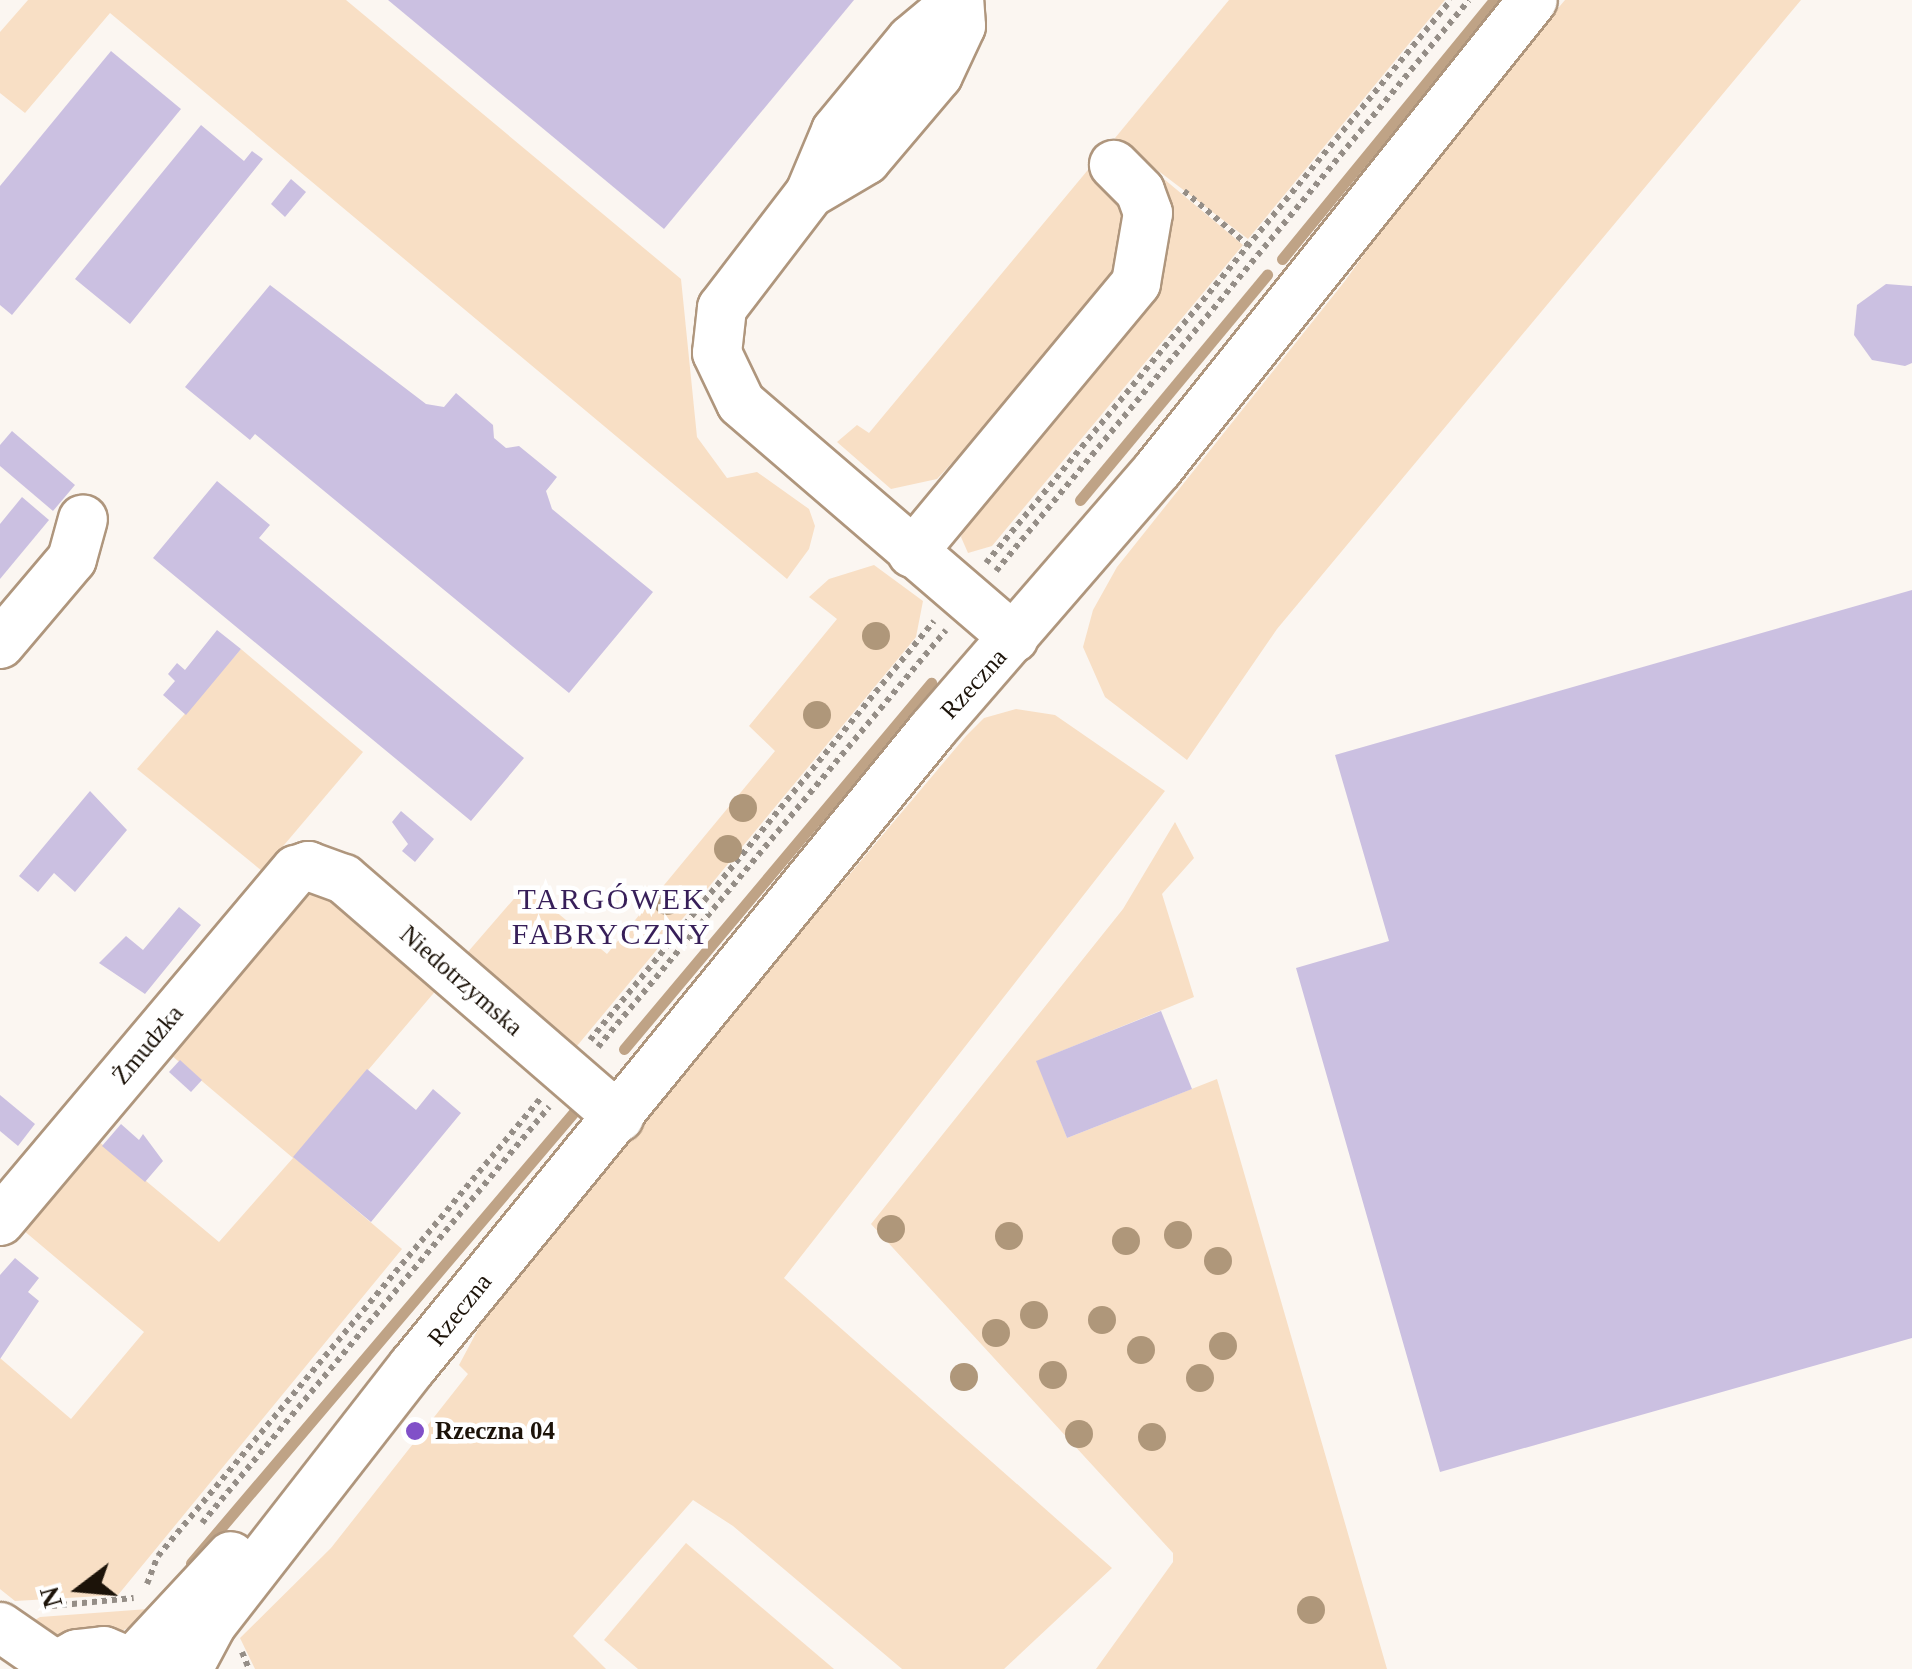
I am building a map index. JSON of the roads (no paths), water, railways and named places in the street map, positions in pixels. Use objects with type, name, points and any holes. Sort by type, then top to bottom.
[{"type":"street","points":[[959,0],[911,40],[836,131],[810,193],[722,308],[718,353],[741,403],[1014,638]]},
{"type":"street","name":"Rzeczna","points":[[188,1669],[212,1624],[413,1366],[932,730],[1014,638],[1533,0]]},
{"type":"street","points":[[912,553],[1136,282],[1148,212],[1140,191],[1114,165]]},
{"type":"street","points":[[0,644],[72,558],[83,519]]},
{"type":"street","name":"Niedotrzymska","points":[[296,870],[319,866],[344,879],[619,1116]]},
{"type":"street","name":"Żmudzka","points":[[0,1221],[296,870]]},
{"type":"street","name":"Rzeczna","points":[[140,1665],[413,1366]]},
{"type":"street","points":[[18,1617],[52,1667],[104,1651],[140,1665]]},
{"type":"waterway","points":[[1282,259],[1494,0]]},
{"type":"waterway","points":[[1080,500],[1267,275]]},
{"type":"waterway","points":[[624,1049],[931,683]]},
{"type":"waterway","points":[[191,1563],[574,1112]]},
{"type":"place","name":"Rzeczna 04","points":[[415,1431]]},
{"type":"district","name":"TARGÓWEK FABRYCZNY","points":[[612,916]]}]
